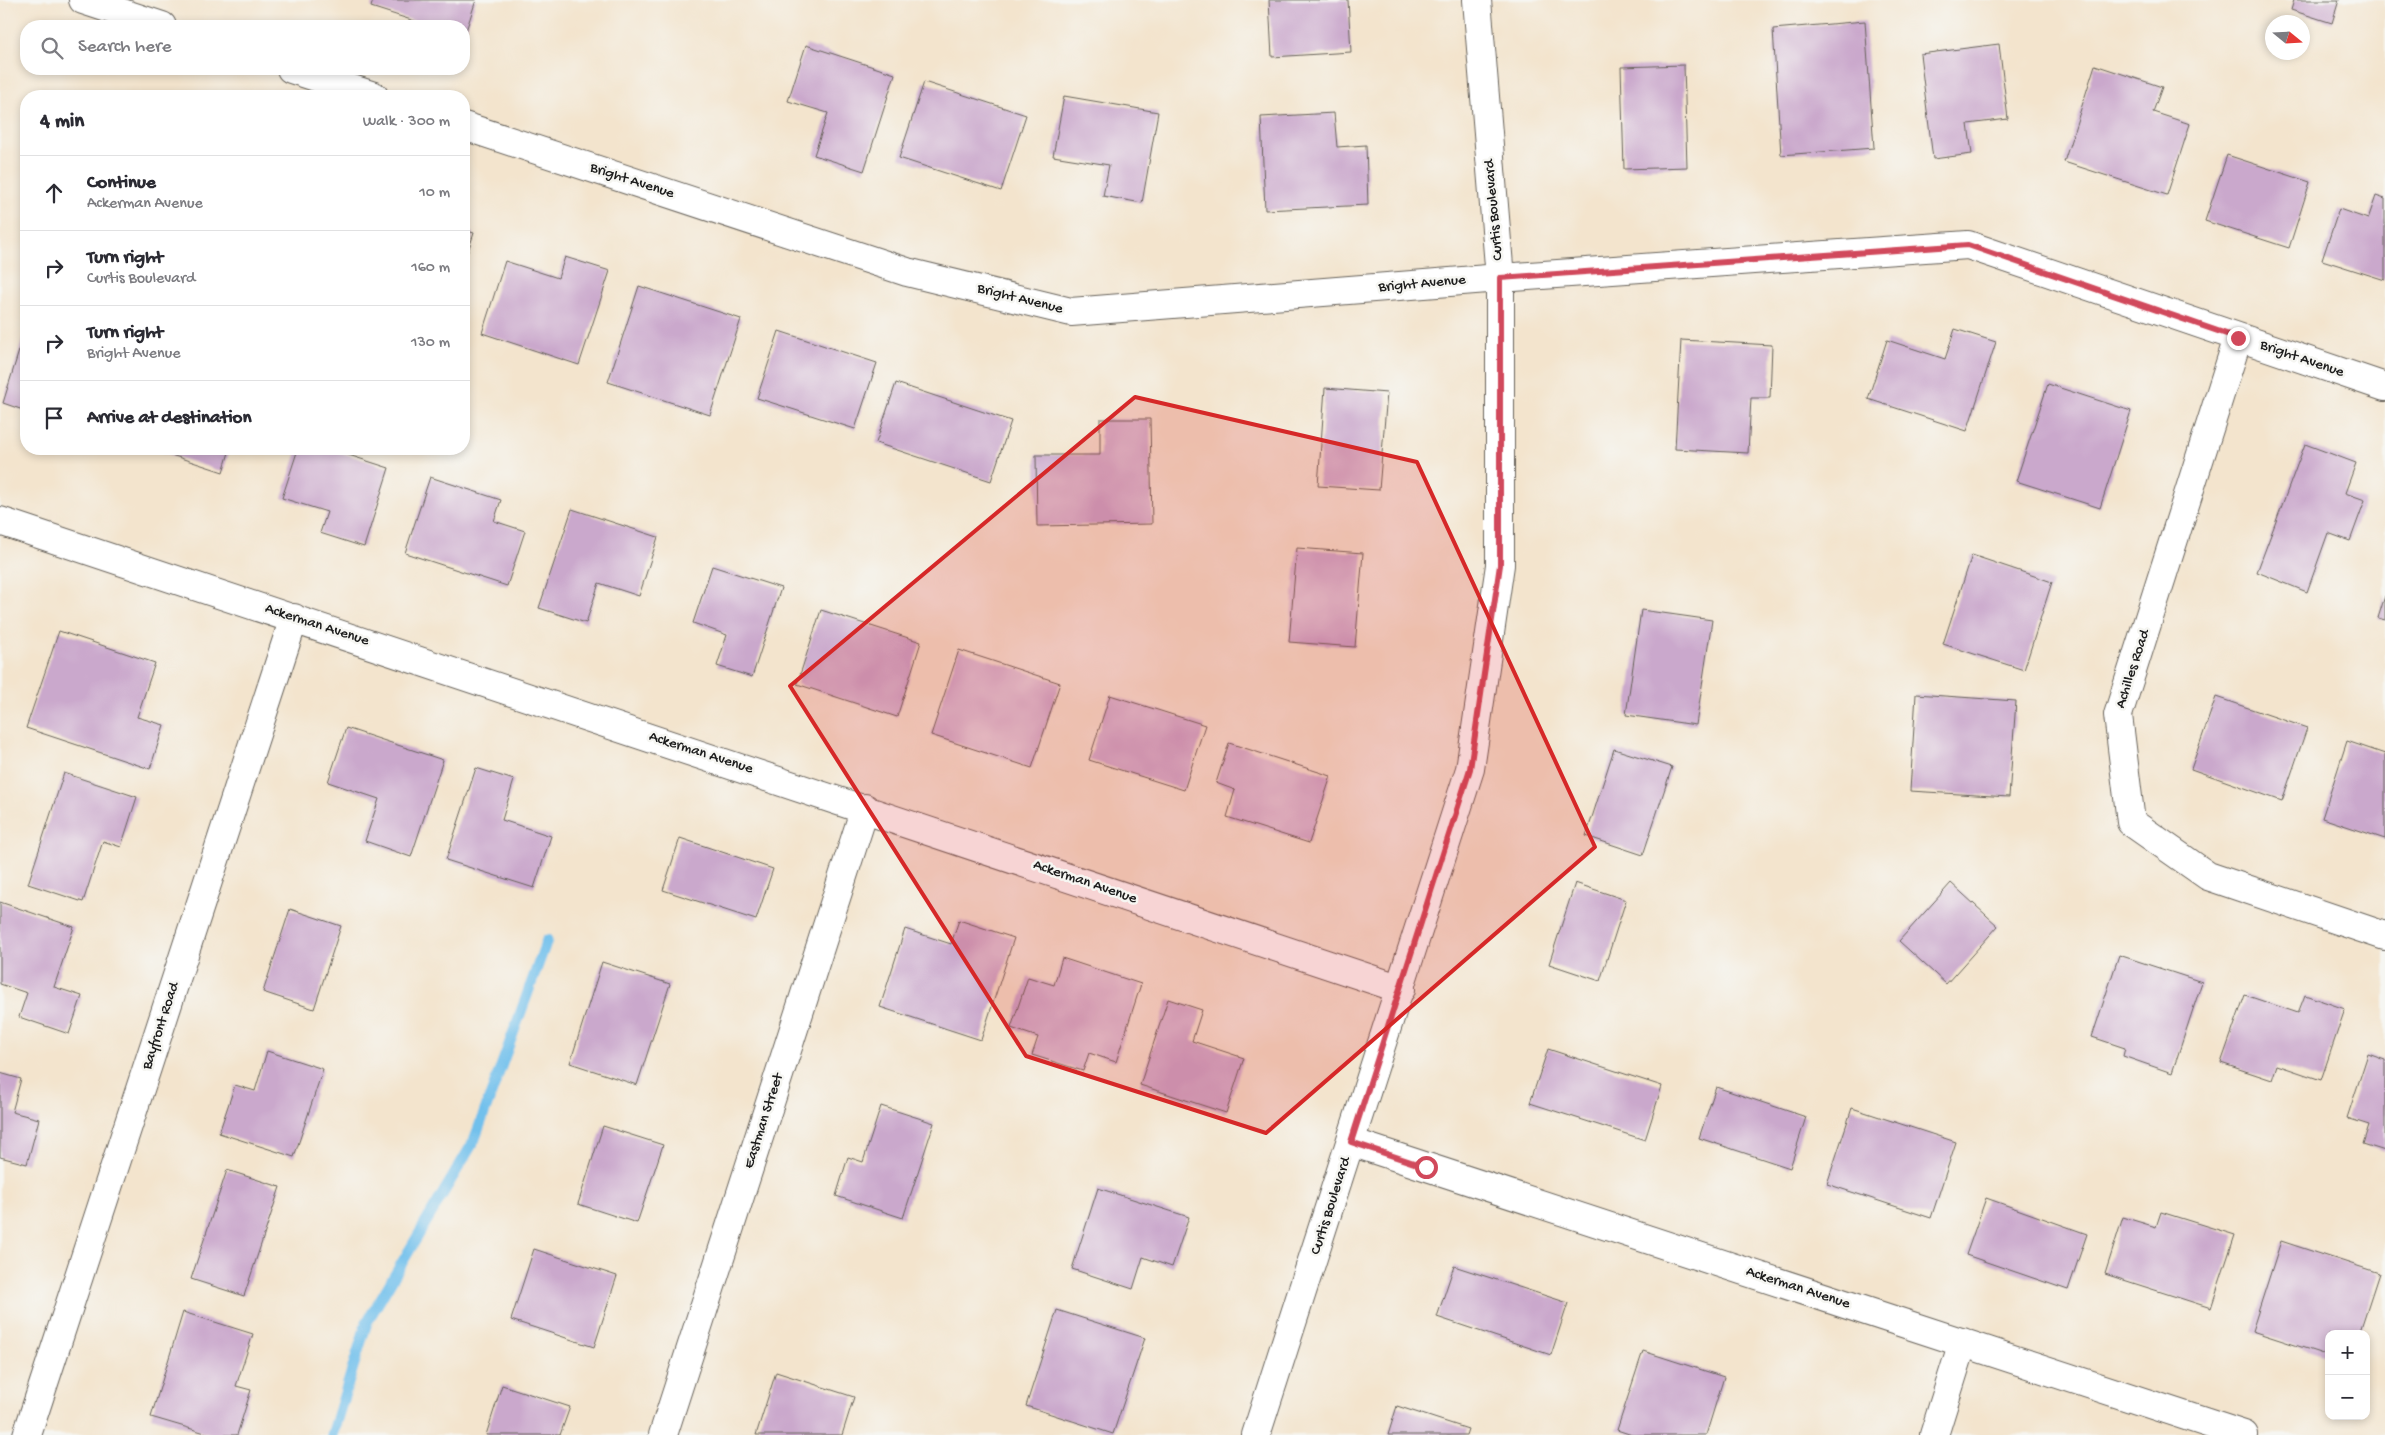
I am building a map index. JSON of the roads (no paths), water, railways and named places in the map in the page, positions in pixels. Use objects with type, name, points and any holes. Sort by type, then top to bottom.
[{"type":"street","points":[[82,0],[144,20]]},
{"type":"street","name":"Curtis Boulevard","points":[[1256,1435],[1401,989],[1470,769],[1500,565],[1500,278],[1477,0]]},
{"type":"street","points":[[309,75],[356,90]]},
{"type":"street","name":"Bright Avenue","points":[[470,128],[907,272],[1071,312],[1500,278],[1968,245],[2385,387]]},
{"type":"street","name":"Achilles Road","points":[[2238,338],[2118,715],[2131,822],[2208,876],[2385,936]]},
{"type":"street","name":"Ackerman Avenue","points":[[0,521],[865,808],[1401,989]]},
{"type":"street","name":"Bayfront Road","points":[[27,1435],[294,618]]},
{"type":"street","name":"Eastman Street","points":[[663,1435],[865,808]]},
{"type":"street","name":"Ackerman Avenue","points":[[1351,1142],[2244,1435]]},
{"type":"street","points":[[1934,1435],[1963,1342]]},
{"type":"waterway","points":[[332,1435],[367,1322],[474,1141],[547,940]]}]
